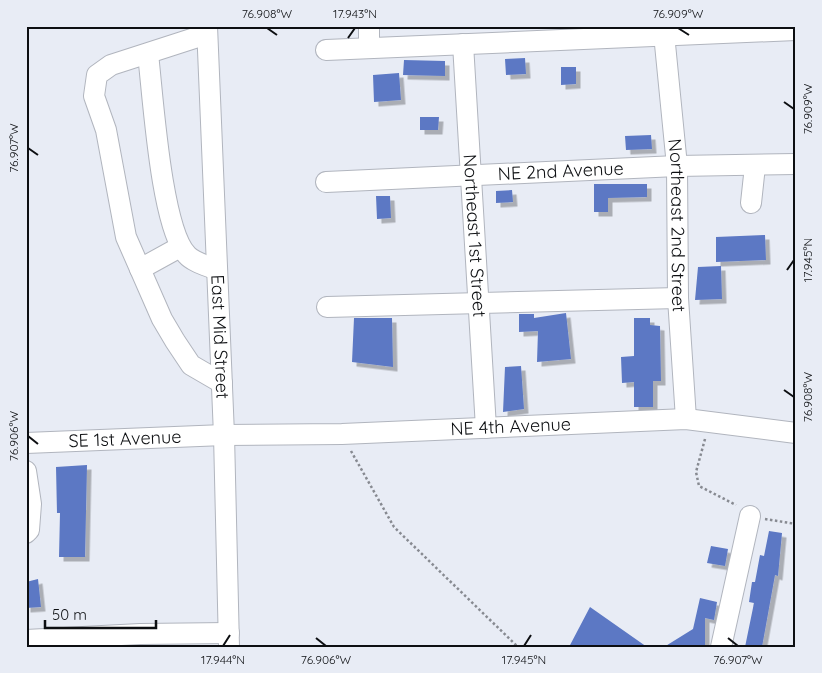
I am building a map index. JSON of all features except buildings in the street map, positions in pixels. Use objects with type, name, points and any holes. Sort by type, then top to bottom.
[{"type":"street","points":[[369,26],[369,48]]},
{"type":"street","points":[[326,50],[463,44],[496,34],[624,31],[664,34],[753,29],[796,30]]},
{"type":"street","points":[[207,30],[148,54],[111,65],[97,75],[94,96],[106,130],[126,237],[140,269],[162,318],[191,365],[222,383]]},
{"type":"street","name":"East Mid Street","points":[[207,30],[224,435],[229,640]]},
{"type":"street","name":"Northeast 2nd Street","points":[[664,34],[677,166],[678,298],[686,419]]},
{"type":"street","name":"Northeast 1st Street","points":[[463,44],[486,428]]},
{"type":"street","points":[[148,54],[166,205],[180,247],[188,257],[217,270]]},
{"type":"street","name":"NE 2nd Avenue","points":[[326,182],[677,166],[796,164]]},
{"type":"street","points":[[751,203],[756,166]]},
{"type":"street","points":[[140,269],[180,247]]},
{"type":"street","points":[[327,307],[678,298]]},
{"type":"street","name":"NE 4th Avenue","points":[[224,435],[342,434],[686,419],[796,433]]},
{"type":"street","name":"SE 1st Avenue","points":[[26,443],[224,435]]},
{"type":"street","points":[[26,471],[31,504],[29,530],[26,533]]},
{"type":"street","points":[[721,647],[750,516]]},
{"type":"street","points":[[26,640],[229,640]]},
{"type":"path","points":[[709,422],[696,472],[700,486],[750,516],[796,524]]},
{"type":"path","points":[[342,434],[394,527],[518,647]]}]
